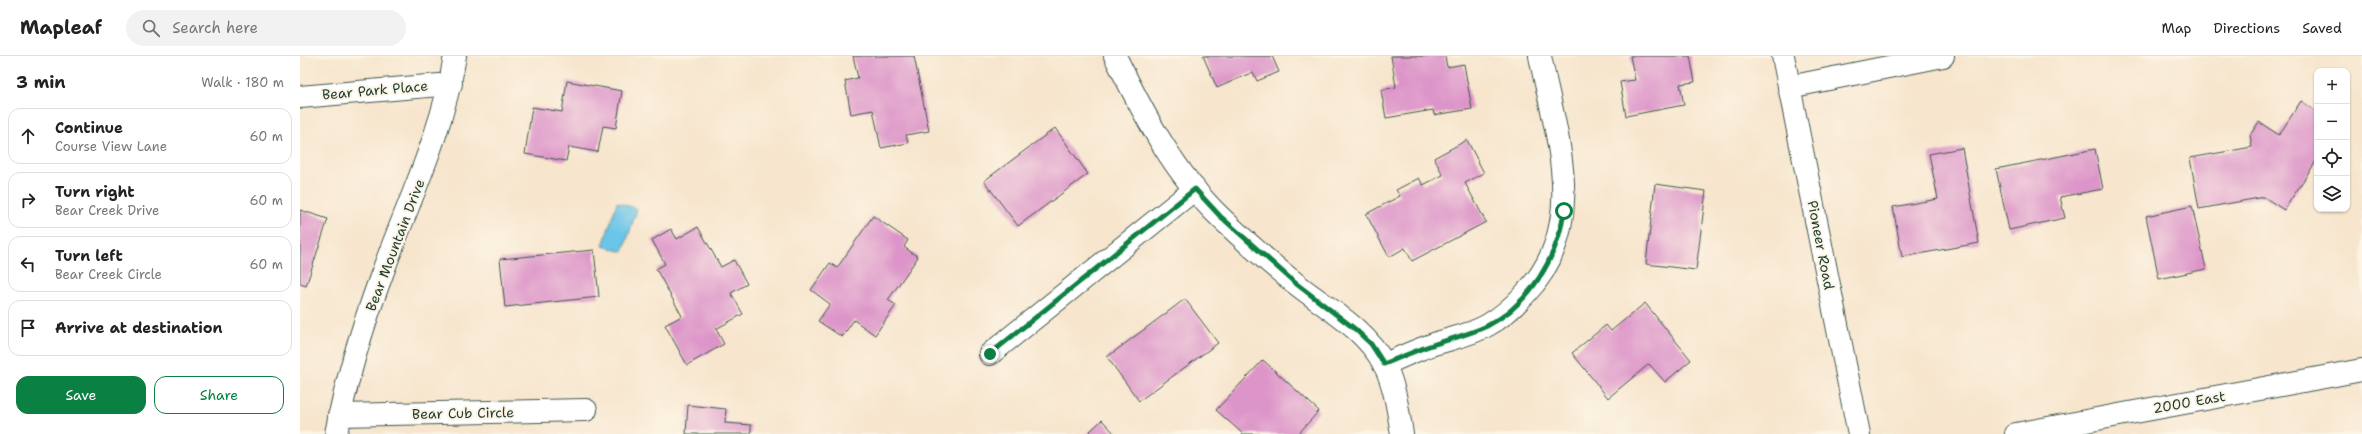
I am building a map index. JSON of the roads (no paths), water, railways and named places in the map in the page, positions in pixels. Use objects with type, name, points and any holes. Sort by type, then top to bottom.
[{"type":"street","name":"Bear Mountain Drive","points":[[338,425],[360,341],[382,274],[431,148],[451,84],[455,56]]},
{"type":"street","points":[[1115,56],[1137,101],[1152,127],[1195,189],[1220,216],[1294,282],[1355,329],[1371,344],[1384,364],[1392,384],[1402,434]]},
{"type":"street","points":[[1384,364],[1488,325],[1512,308],[1532,287],[1548,264],[1562,228],[1564,191],[1560,155],[1540,56]]},
{"type":"street","name":"Pioneer Road","points":[[1783,56],[1859,434]]},
{"type":"street","points":[[1789,87],[1943,56]]},
{"type":"street","name":"Bear Park Place","points":[[300,97],[451,84]]},
{"type":"street","points":[[990,354],[1195,189]]},
{"type":"street","name":"2000 East","points":[[2016,434],[2362,370]]},
{"type":"street","name":"Bear Cub Circle","points":[[338,425],[586,410]]},
{"type":"water","points":[[617,202],[637,209],[623,252],[603,246]]}]
